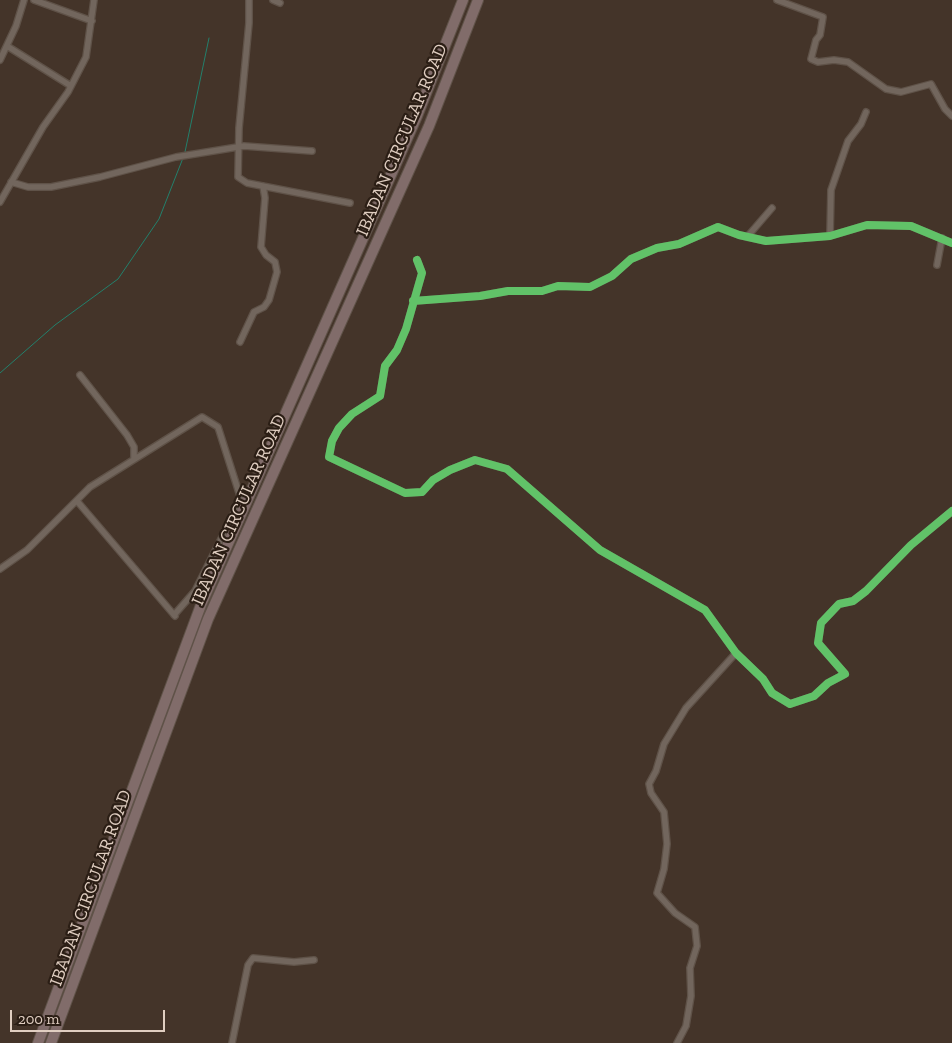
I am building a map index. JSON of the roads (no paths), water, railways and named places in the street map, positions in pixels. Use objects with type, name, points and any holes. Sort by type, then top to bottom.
[{"type":"highway","name":"IBADAN CIRCULAR ROAD","points":[[38,1043],[201,605],[417,116],[463,0]]},
{"type":"highway","name":"IBADAN CIRCULAR ROAD","points":[[51,1043],[208,618],[428,126],[478,0]]},
{"type":"street","points":[[0,60],[16,26],[24,0]]},
{"type":"street","points":[[34,0],[92,21]]},
{"type":"street","points":[[0,202],[43,127],[71,86],[86,57],[94,0]]},
{"type":"street","points":[[249,0],[238,177],[247,183],[350,203]]},
{"type":"street","points":[[273,0],[280,3]]},
{"type":"street","points":[[778,0],[823,17],[820,35],[816,40],[811,60],[818,62],[834,60],[848,62],[886,89],[901,92],[931,84],[944,109],[952,116]]},
{"type":"street","points":[[7,46],[71,86]]},
{"type":"street","points":[[830,236],[831,190],[848,141],[861,124],[866,112]]},
{"type":"street","points":[[11,182],[28,187],[51,187],[100,177],[176,157],[239,146],[312,151]]},
{"type":"street","points":[[240,342],[254,312],[264,307],[269,300],[277,272],[275,262],[266,255],[261,247],[265,198],[264,186]]},
{"type":"street","points":[[747,237],[772,208]]},
{"type":"street","points":[[413,301],[480,296],[508,291],[542,291],[558,286],[590,287],[612,276],[631,259],[657,248],[679,244],[718,227],[766,241],[830,236],[867,225],[911,226],[952,242]]},
{"type":"street","points":[[937,264],[942,238]]},
{"type":"street","points":[[417,260],[422,273],[406,329],[397,350],[385,366],[380,396],[352,414],[339,428],[332,441],[329,457],[405,493],[422,492],[433,480],[450,470],[475,460],[508,469],[600,550],[705,610],[736,653],[763,679],[772,693],[790,704],[814,696],[828,683],[845,674],[818,643],[821,623],[839,604],[853,601],[866,591],[911,545],[952,511]]},
{"type":"street","points":[[80,375],[127,436],[134,447],[134,458]]},
{"type":"street","points":[[0,569],[27,550],[90,487],[134,458],[202,418],[218,427],[241,499],[196,591],[174,616],[77,501]]},
{"type":"street","points":[[677,1043],[686,1026],[691,996],[690,968],[697,946],[695,927],[675,913],[657,893],[664,869],[667,844],[664,812],[651,794],[649,784],[656,771],[664,744],[686,708],[736,653]]},
{"type":"street","points":[[232,1043],[248,965],[253,958],[294,962],[314,960]]},
{"type":"waterway","points":[[185,152],[209,38]]},
{"type":"waterway","points":[[0,373],[55,325],[118,279],[159,219],[183,158]]}]
